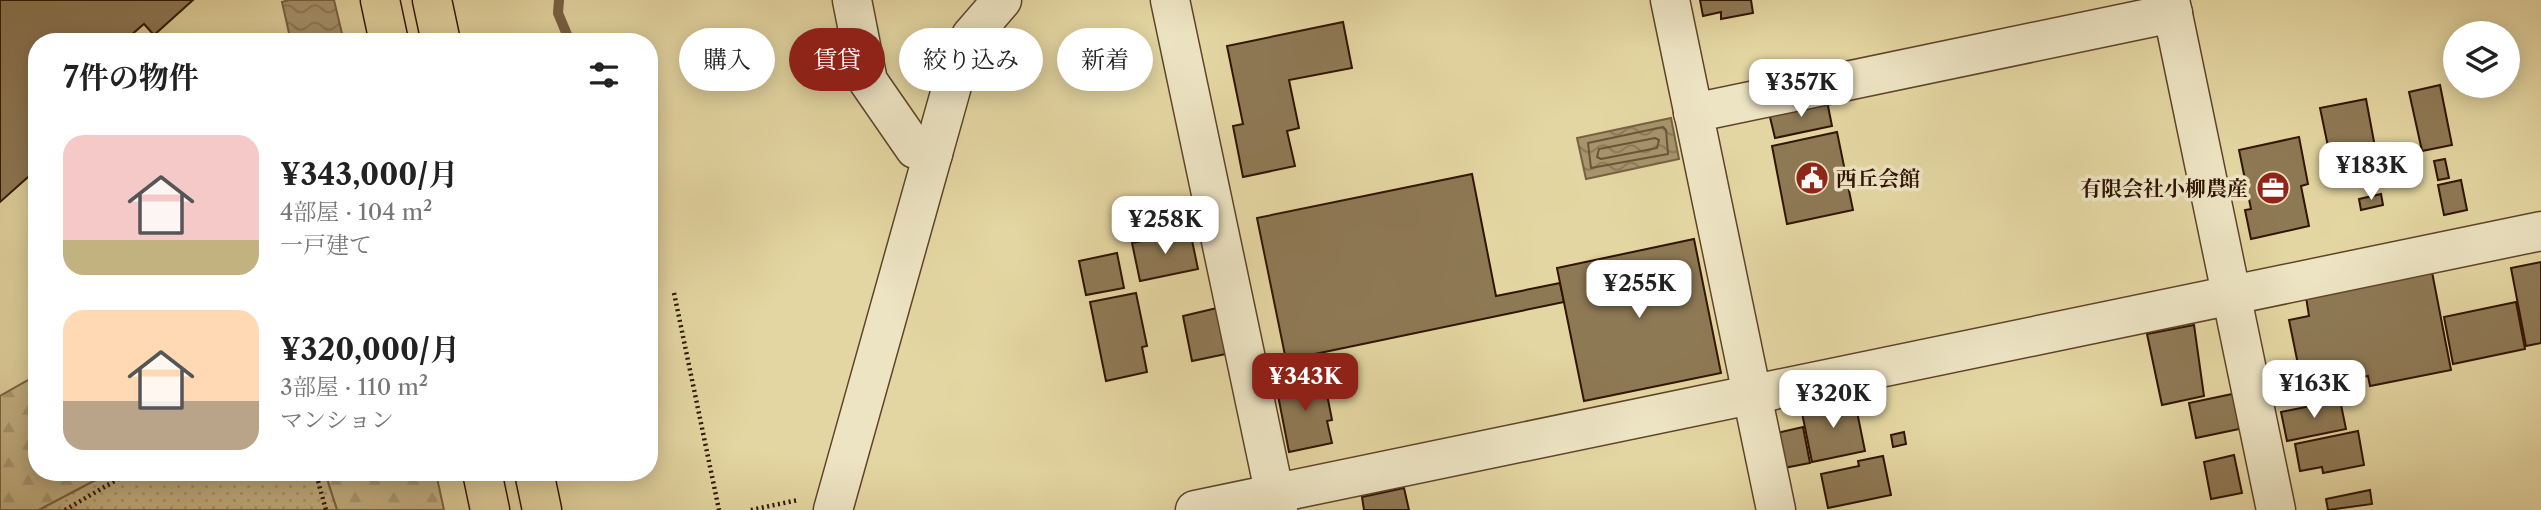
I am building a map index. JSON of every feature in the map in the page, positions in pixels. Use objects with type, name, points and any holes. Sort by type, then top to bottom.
[{"type":"main road","points":[[380,0],[387,33]]},
{"type":"main road","points":[[432,0],[439,33]]},
{"type":"main road","points":[[484,481],[490,510]]},
{"type":"main road","points":[[536,481],[542,510]]},
{"type":"street","points":[[852,0],[868,81],[915,149],[933,154]]},
{"type":"street","points":[[834,504],[957,68],[971,36],[1002,0]]},
{"type":"street","points":[[1170,0],[1277,502]]},
{"type":"street","points":[[1670,0],[1776,510]]},
{"type":"street","points":[[1693,113],[2172,6],[2276,510]]},
{"type":"street","points":[[1195,510],[1277,502],[1752,395],[2541,231]]},
{"type":"path","points":[[674,293],[719,510]]},
{"type":"path","points":[[65,510],[115,481]]},
{"type":"path","points":[[318,481],[326,510]]},
{"type":"path","points":[[751,510],[824,495],[834,504]]},
{"type":"green space","points":[[28,380],[28,481],[94,481],[39,510],[0,510],[0,396]]},
{"type":"green space","points":[[94,481],[328,481],[337,510],[39,510]]},
{"type":"green space","points":[[328,481],[438,481],[444,510],[337,510]]},
{"type":"water","points":[[334,0],[342,33],[289,33],[282,2]]},
{"type":"water","points":[[1671,118],[1679,159],[1586,179],[1577,138]]},
{"type":"building","points":[[0,0],[193,0],[156,33],[152,33],[144,24],[134,33],[28,33],[28,177],[0,202]]},
{"type":"building","points":[[1700,0],[1751,0],[1753,13],[1721,19],[1721,12],[1703,16]]},
{"type":"building","points":[[1343,22],[1352,68],[1289,80],[1299,128],[1287,131],[1295,166],[1243,177],[1233,126],[1243,124],[1227,46]]},
{"type":"building","points":[[2440,85],[2452,145],[2422,151],[2409,92]]},
{"type":"building","points":[[2366,99],[2375,147],[2330,156],[2320,108]]},
{"type":"building","points":[[1827,101],[1832,126],[1775,138],[1769,113]]},
{"type":"building","name":"西丘会館","points":[[1837,132],[1853,210],[1787,224],[1772,146]]},
{"type":"building","points":[[2299,137],[2308,184],[2301,186],[2309,226],[2251,239],[2245,210],[2251,209],[2239,150]]},
{"type":"building","points":[[2445,159],[2449,178],[2438,180],[2434,161]]},
{"type":"building","points":[[1472,174],[1496,296],[1560,283],[1564,302],[1286,360],[1257,218]]},
{"type":"building","points":[[2461,180],[2467,210],[2444,215],[2438,185]]},
{"type":"building","points":[[2381,194],[2383,205],[2361,210],[2359,199]]},
{"type":"building","points":[[1190,231],[1198,269],[1140,281],[1132,243]]},
{"type":"building","points":[[1694,239],[1721,373],[1584,401],[1557,268]]},
{"type":"building","points":[[1117,253],[1124,288],[1086,295],[1079,261]]},
{"type":"building","points":[[2541,262],[2541,343],[2526,346],[2511,268]]},
{"type":"building","points":[[2432,272],[2451,370],[2370,386],[2368,376],[2303,389],[2289,320],[2309,316],[2306,297]]},
{"type":"building","points":[[1136,293],[1147,346],[1142,347],[1147,372],[1106,381],[1090,302]]},
{"type":"building","points":[[2516,302],[2525,349],[2453,364],[2444,317]]},
{"type":"building","points":[[1217,308],[1226,354],[1192,361],[1183,316]]},
{"type":"building","points":[[2194,325],[2204,396],[2162,405],[2147,334]]},
{"type":"building","points":[[1319,375],[1321,385],[1325,384],[1332,420],[1327,421],[1332,443],[1289,452],[1276,385]]},
{"type":"building","points":[[2237,393],[2244,428],[2196,438],[2189,403]]},
{"type":"building","points":[[1854,397],[1865,451],[1812,462],[1801,408]]},
{"type":"building","points":[[2340,400],[2346,429],[2287,441],[2281,412]]},
{"type":"building","points":[[1803,427],[1810,463],[1784,468],[1777,433]]},
{"type":"building","points":[[2358,431],[2364,465],[2323,473],[2322,467],[2300,471],[2295,444]]},
{"type":"building","points":[[1904,432],[1906,444],[1893,447],[1891,435]]},
{"type":"building","points":[[2234,455],[2242,493],[2211,499],[2204,462]]},
{"type":"building","points":[[1883,456],[1891,495],[1828,508],[1821,474],[1859,466],[1858,461]]},
{"type":"building","points":[[1404,488],[1409,510],[1364,510],[1362,497]]},
{"type":"building","points":[[2370,490],[2372,504],[2328,510],[2326,499]]},
{"type":"waterway","points":[[559,0],[558,13],[566,33]]},
{"type":"place","name":"西丘会館","points":[[1812,178]]},
{"type":"place","name":"有限会社小柳農産","points":[[2273,188]]}]
